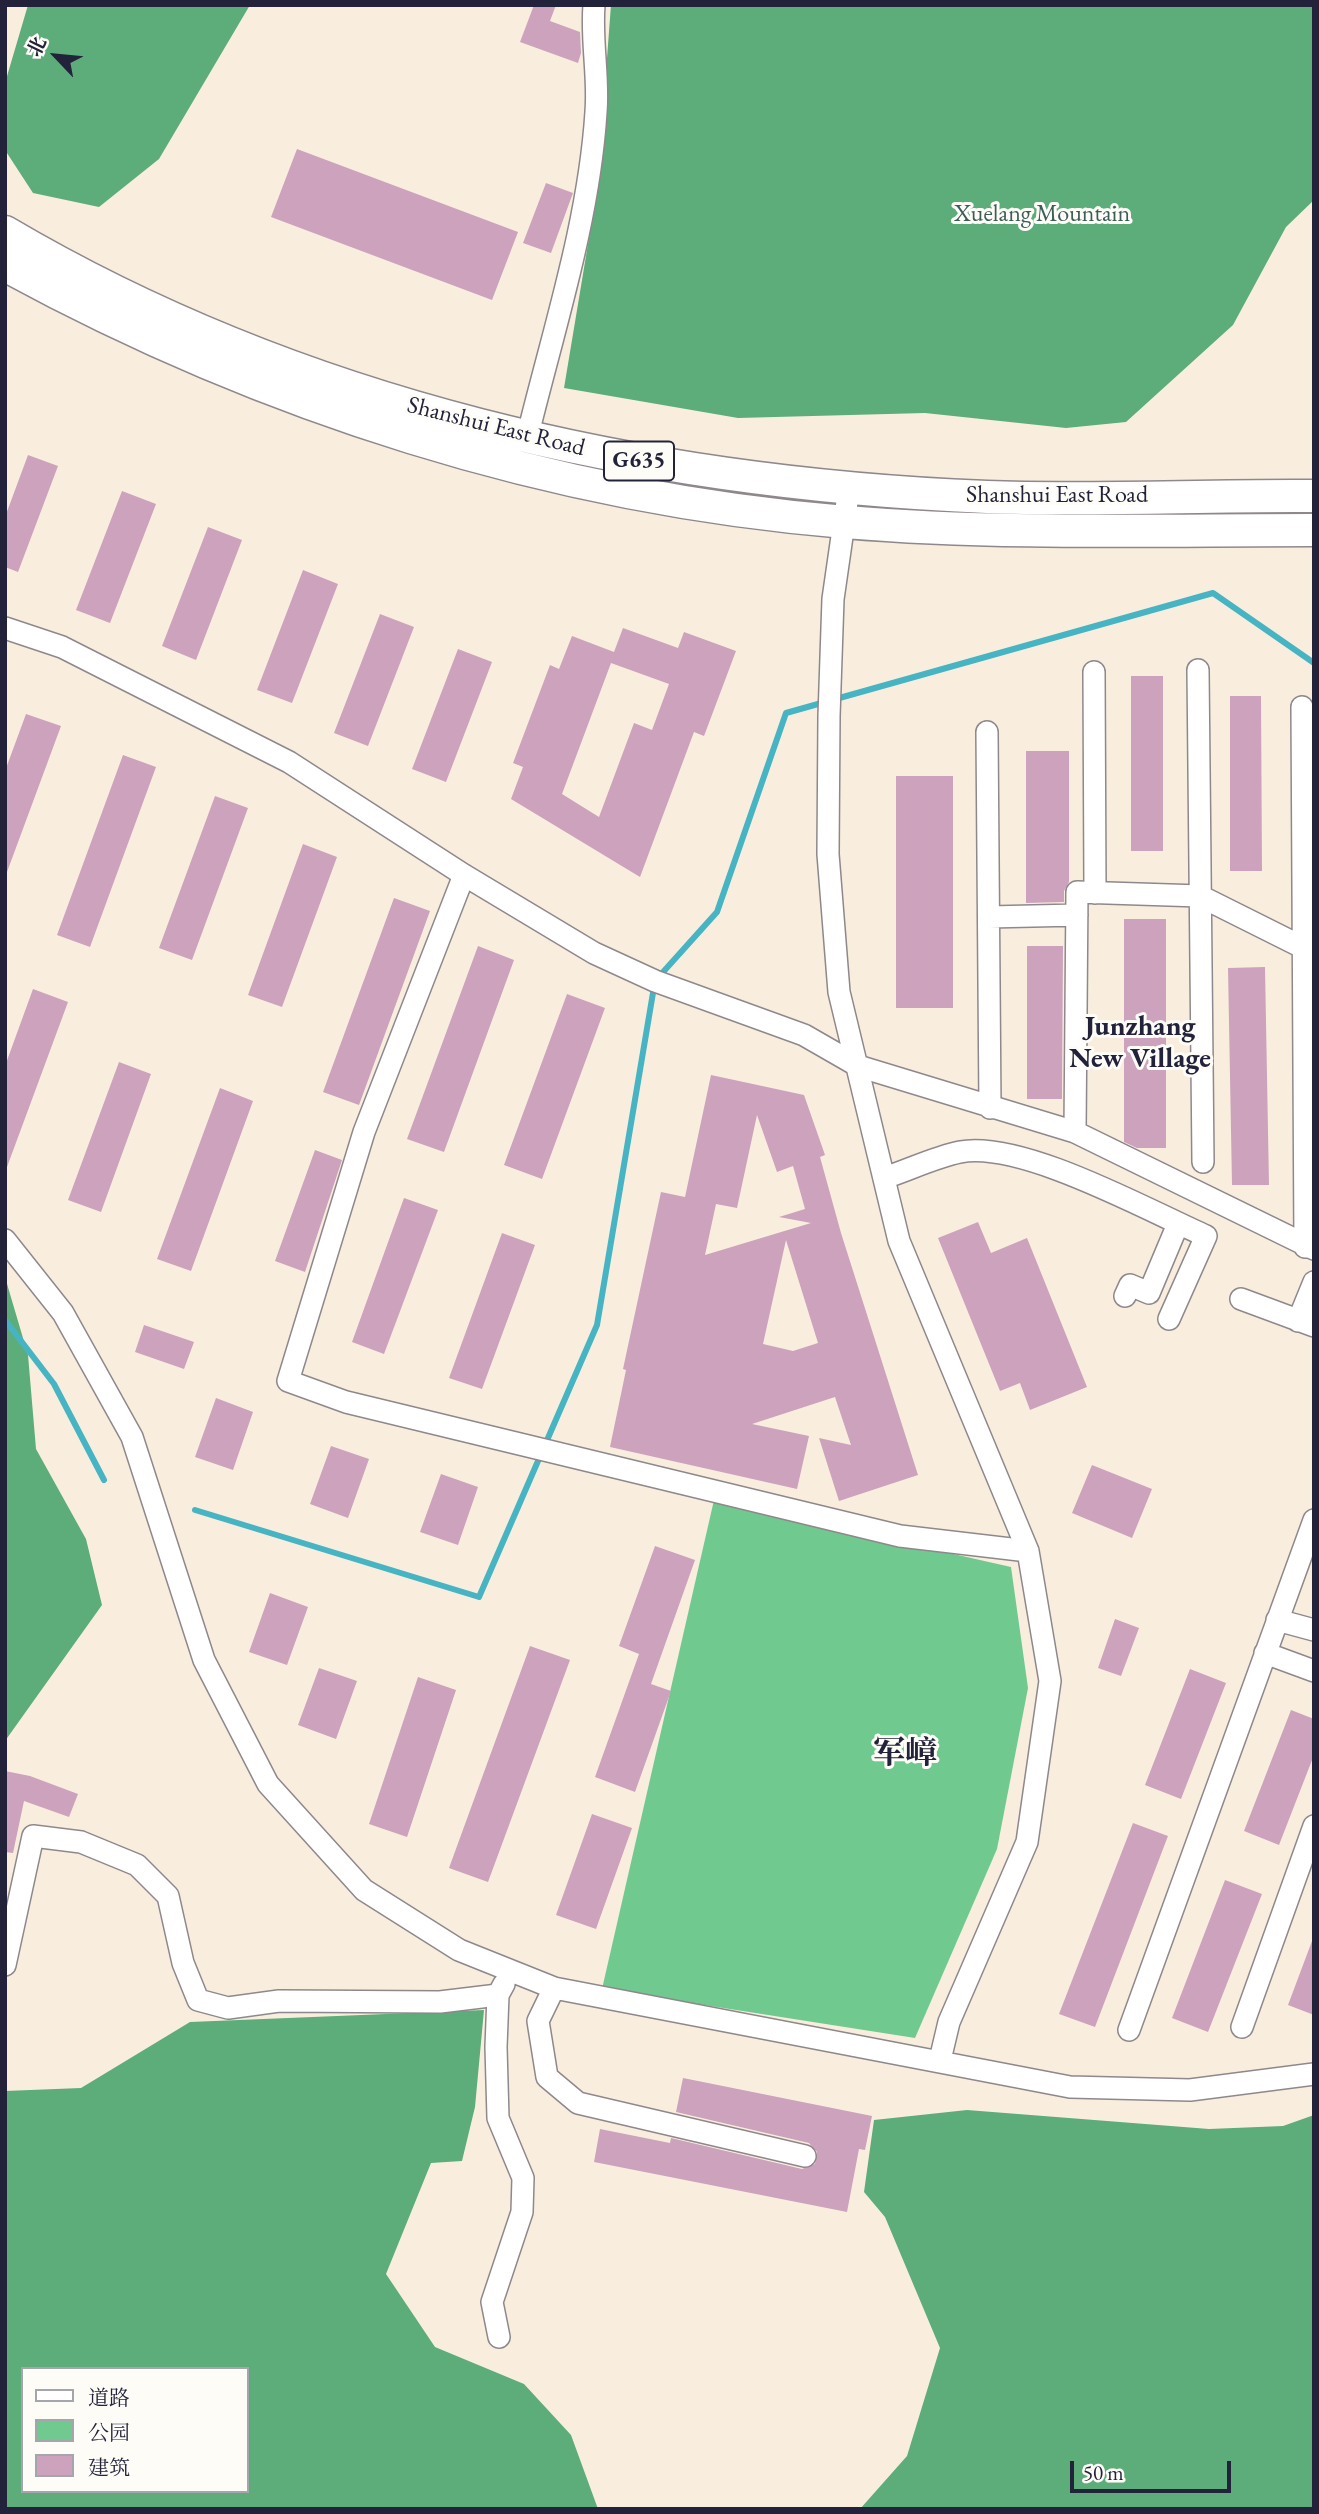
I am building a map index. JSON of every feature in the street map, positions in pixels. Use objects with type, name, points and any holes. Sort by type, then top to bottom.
[{"type":"highway","name":"Shanshui East Road","points":[[5,232],[110,288],[237,345],[309,373],[420,409],[527,438],[708,472],[849,488],[990,497],[1314,496]]},
{"type":"highway","name":"Shanshui East Road","points":[[5,265],[81,306],[180,352],[377,428],[565,480],[725,508],[844,522],[986,529],[1314,530]]},
{"type":"street","points":[[527,438],[587,188],[597,110],[592,32],[594,5]]},
{"type":"street","points":[[849,488],[833,599],[829,716],[828,854],[839,992],[898,1241],[1028,1551],[1050,1681],[1027,1842],[949,2022],[940,2060]]},
{"type":"street","points":[[5,628],[62,648],[289,762],[464,875],[594,953],[655,981],[804,1035],[858,1066],[1075,1132],[1310,1248],[1309,950],[1301,707]]},
{"type":"street","points":[[1198,670],[1203,1162]]},
{"type":"street","points":[[1094,672],[1095,893]]},
{"type":"street","points":[[987,732],[990,1108]]},
{"type":"street","points":[[464,875],[364,1132],[288,1381],[346,1402],[900,1536],[1028,1551]]},
{"type":"street","points":[[1075,1132],[1077,892],[1200,896],[1309,950]]},
{"type":"street","points":[[989,917],[1077,915]]},
{"type":"street","points":[[884,1178],[960,1152],[1011,1153],[1045,1165],[1206,1237],[1169,1319]]},
{"type":"street","points":[[1125,1296],[1130,1285],[1149,1293],[1178,1224]]},
{"type":"street","points":[[5,1240],[63,1313],[132,1437],[204,1660],[268,1784],[364,1890],[459,1950],[554,1988],[1070,2087],[1190,2090],[1314,2074]]},
{"type":"street","points":[[1241,1300],[1306,1323],[1314,1282]]},
{"type":"street","points":[[1129,2029],[1314,1520]]},
{"type":"street","points":[[1277,1620],[1314,1630]]},
{"type":"street","points":[[1265,1653],[1314,1671]]},
{"type":"street","points":[[1242,2027],[1314,1826]]},
{"type":"street","points":[[5,1965],[33,1836],[81,1842],[137,1865],[169,1896],[183,1963],[198,2000],[228,2008],[279,2000],[440,2002],[498,1995]]},
{"type":"street","points":[[499,2337],[492,2302],[522,2212],[523,2178],[498,2118],[498,1995],[510,1970]]},
{"type":"street","points":[[554,1988],[538,2021],[547,2077],[578,2104],[805,2156]]},
{"type":"green space","points":[[28,5],[250,5],[159,159],[99,207],[33,193],[5,150],[5,83]]},
{"type":"green space","name":"Xuelang Mountain","points":[[611,5],[1314,5],[1314,200],[1286,227],[1233,325],[1126,422],[1066,428],[925,413],[738,418],[564,388],[597,190]]},
{"type":"green space","points":[[5,1277],[28,1355],[36,1449],[86,1539],[102,1605],[5,1741]]},
{"type":"green space","points":[[714,1500],[1011,1567],[1028,1688],[997,1849],[915,2038],[602,1989]]},
{"type":"green space","points":[[484,2010],[475,2107],[462,2161],[431,2163],[386,2274],[435,2347],[524,2384],[571,2435],[598,2509],[5,2509],[5,2091],[81,2088],[190,2022]]},
{"type":"green space","points":[[967,2110],[1209,2129],[1283,2126],[1314,2115],[1314,2509],[860,2509],[907,2456],[940,2348],[885,2217],[864,2192],[874,2120]]},
{"type":"building","points":[[534,5],[556,5],[550,21],[580,32],[581,53],[578,63],[520,42]]},
{"type":"building","points":[[297,149],[518,232],[492,300],[271,217]]},
{"type":"building","points":[[546,183],[573,193],[551,253],[523,243]]},
{"type":"building","points":[[28,455],[58,466],[18,572],[5,567],[5,517]]},
{"type":"building","points":[[122,491],[156,504],[110,623],[76,610]]},
{"type":"building","points":[[208,527],[242,540],[196,660],[162,646]]},
{"type":"building","points":[[303,570],[338,584],[292,703],[257,690]]},
{"type":"building","points":[[380,614],[414,627],[368,746],[334,733]]},
{"type":"building","points":[[623,628],[678,648],[684,632],[736,651],[704,736],[694,732],[640,877],[511,799],[523,767],[513,763],[550,665],[559,669],[572,636],[614,652]],"holes":[[[611,663],[669,684],[652,730],[634,723],[599,817],[562,794]]]},
{"type":"building","points":[[458,649],[492,662],[446,782],[412,769]]},
{"type":"building","points":[[1131,676],[1163,676],[1163,851],[1131,851]]},
{"type":"building","points":[[1230,696],[1261,696],[1262,871],[1230,871]]},
{"type":"building","points":[[26,714],[61,726],[7,872],[5,771]]},
{"type":"building","points":[[1026,751],[1069,751],[1069,882],[1064,891],[1064,902],[1026,903]]},
{"type":"building","points":[[123,755],[156,767],[90,947],[57,935]]},
{"type":"building","points":[[896,776],[953,776],[953,1008],[896,1008]]},
{"type":"building","points":[[215,796],[248,808],[192,960],[159,948]]},
{"type":"building","points":[[303,844],[337,857],[282,1007],[248,995]]},
{"type":"building","points":[[394,898],[430,911],[359,1105],[323,1092]]},
{"type":"building","points":[[1124,919],[1166,919],[1166,1148],[1137,1148],[1124,1142]]},
{"type":"building","points":[[478,946],[514,960],[444,1152],[407,1139]]},
{"type":"building","points":[[1027,946],[1063,946],[1062,1099],[1027,1099]]},
{"type":"building","points":[[1265,967],[1269,1185],[1232,1185],[1228,968]]},
{"type":"building","points":[[33,989],[68,1002],[7,1167],[5,1066]]},
{"type":"building","points":[[567,994],[605,1008],[542,1179],[504,1165]]},
{"type":"building","points":[[119,1062],[151,1074],[101,1212],[68,1200]]},
{"type":"building","points":[[711,1075],[804,1095],[825,1155],[820,1157],[841,1233],[918,1475],[839,1501],[819,1438],[851,1445],[835,1397],[752,1424],[809,1436],[797,1489],[610,1447],[626,1370],[623,1369],[661,1192],[685,1197]],"holes":[[[757,1115],[777,1172],[793,1166],[805,1209],[779,1217],[811,1223],[705,1255],[716,1204],[737,1208]],[[786,1240],[818,1343],[793,1351],[763,1344]]]},
{"type":"building","points":[[220,1088],[253,1101],[191,1271],[157,1259]]},
{"type":"building","points":[[315,1150],[342,1160],[305,1272],[275,1261]]},
{"type":"building","points":[[404,1198],[438,1210],[384,1354],[352,1342]]},
{"type":"building","points":[[978,1222],[991,1253],[1027,1238],[1087,1387],[1030,1410],[1020,1383],[1000,1391],[938,1238]]},
{"type":"building","points":[[502,1233],[535,1245],[482,1389],[449,1378]]},
{"type":"building","points":[[144,1325],[194,1342],[184,1369],[135,1352]]},
{"type":"building","points":[[216,1398],[253,1412],[233,1470],[195,1457]]},
{"type":"building","points":[[331,1446],[369,1459],[348,1518],[310,1504]]},
{"type":"building","points":[[1092,1465],[1152,1489],[1132,1538],[1072,1513]]},
{"type":"building","points":[[441,1474],[478,1487],[458,1545],[420,1532]]},
{"type":"building","points":[[655,1546],[695,1560],[651,1684],[671,1691],[635,1792],[595,1777],[639,1654],[619,1646]]},
{"type":"building","points":[[270,1593],[308,1607],[287,1665],[249,1652]]},
{"type":"building","points":[[1115,1619],[1139,1628],[1121,1676],[1098,1668]]},
{"type":"building","points":[[530,1646],[570,1660],[488,1882],[449,1868]]},
{"type":"building","points":[[319,1668],[357,1681],[336,1739],[298,1725]]},
{"type":"building","points":[[1190,1669],[1226,1683],[1181,1799],[1145,1785]]},
{"type":"building","points":[[418,1677],[456,1690],[407,1837],[369,1824]]},
{"type":"building","points":[[1291,1710],[1314,1719],[1314,1755],[1279,1845],[1244,1831]]},
{"type":"building","points":[[5,1771],[30,1776],[78,1794],[69,1817],[24,1801],[13,1853],[5,1852]]},
{"type":"building","points":[[592,1814],[632,1828],[596,1929],[556,1915]]},
{"type":"building","points":[[1133,1823],[1168,1836],[1095,2027],[1059,2014]]},
{"type":"building","points":[[1225,1880],[1262,1894],[1208,2032],[1172,2018]]},
{"type":"building","points":[[1314,1941],[1314,2015],[1288,2005]]},
{"type":"building","points":[[683,2078],[872,2116],[865,2150],[859,2149],[847,2212],[594,2162],[600,2129],[670,2143],[671,2138],[802,2169],[815,2164],[817,2152],[809,2143],[676,2112]]},
{"type":"waterway","points":[[195,1510],[479,1597],[597,1325],[655,981],[717,912],[786,713],[1213,593],[1314,663]]},
{"type":"waterway","points":[[5,1320],[54,1384],[104,1480]]},
{"type":"district","name":"Junzhang New Village","points":[[1140,1043]]},
{"type":"district","name":"军嶂","points":[[905,1754]]}]
